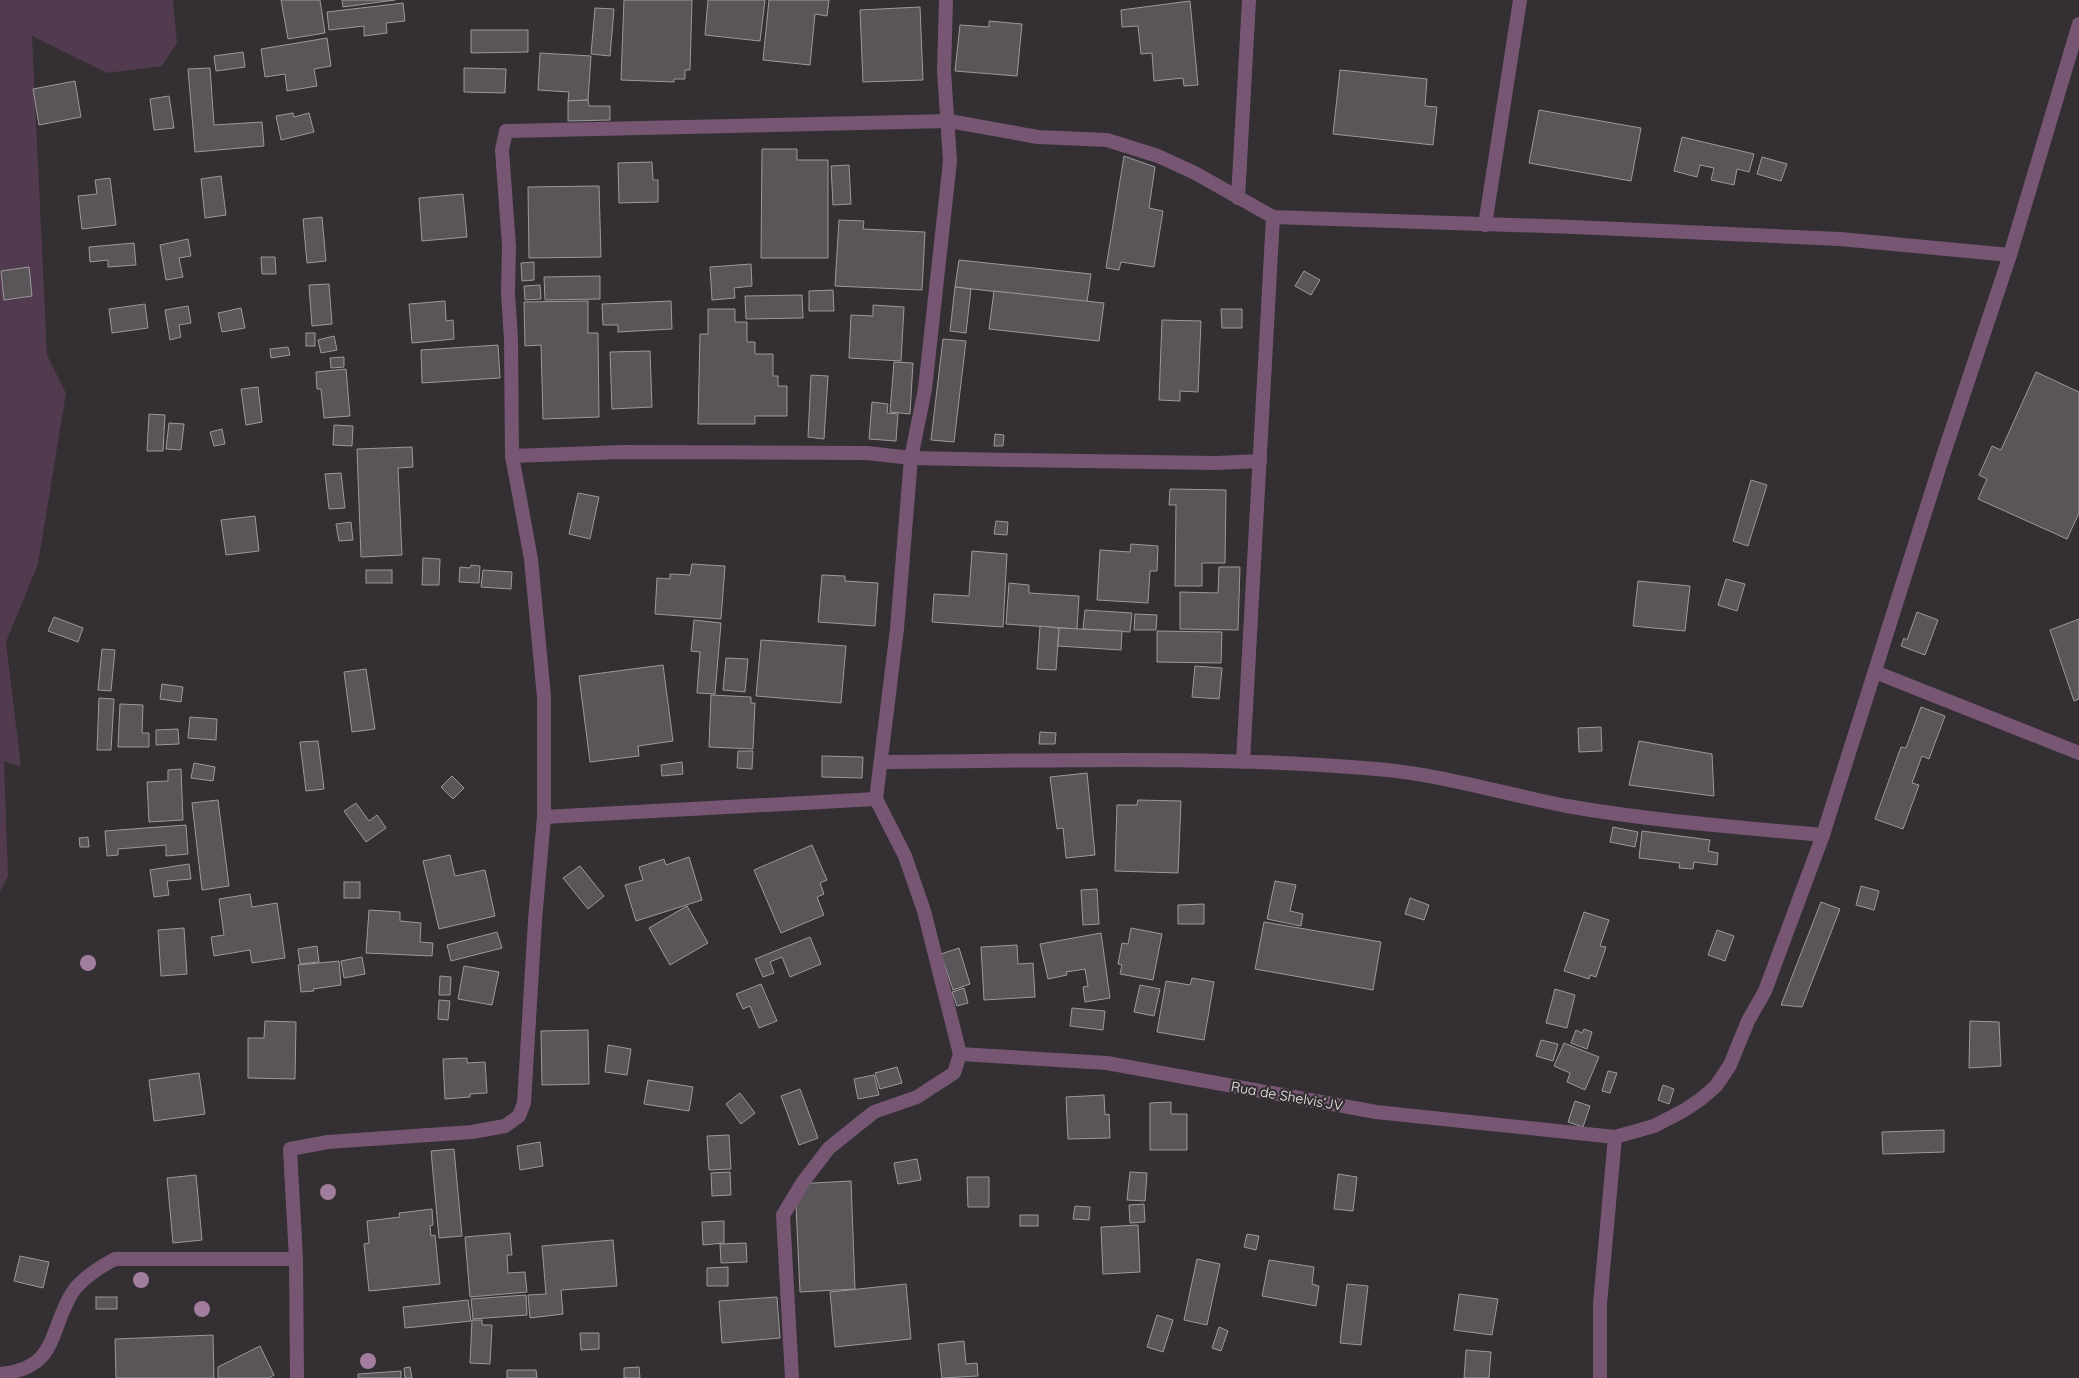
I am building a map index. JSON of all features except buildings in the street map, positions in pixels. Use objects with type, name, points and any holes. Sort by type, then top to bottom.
[{"type":"street","points":[[792,1378],[783,1215],[803,1182],[829,1148],[874,1112],[917,1097],[954,1073],[960,1054],[924,911],[905,856],[876,799],[897,629],[911,458],[925,389],[950,161],[949,121],[944,71],[946,0]]},
{"type":"street","points":[[1238,198],[1249,0]]},
{"type":"street","points":[[1485,225],[1520,0]]},
{"type":"street","points":[[1600,1378],[1600,1304],[1615,1137],[1654,1126],[1683,1111],[1716,1086],[1730,1065],[1748,1021],[1765,991],[1823,835],[1938,472],[2010,255],[2079,24]]},
{"type":"street","points":[[297,1378],[296,1259],[290,1149],[328,1142],[472,1132],[505,1126],[519,1116],[524,1103],[535,920],[544,817],[544,696],[530,559],[512,456],[511,339],[508,293],[509,246],[502,150],[506,131],[949,121],[1038,137],[1107,140],[1158,156],[1215,183],[1273,217],[1574,227],[1840,239],[2010,255]]},
{"type":"street","points":[[1242,762],[1273,217]]},
{"type":"street","points":[[512,456],[623,452],[867,453],[911,458],[1216,463],[1260,461]]},
{"type":"street","points":[[1875,672],[2079,753]]},
{"type":"street","points":[[881,762],[1242,762],[1379,769],[1458,782],[1567,806],[1653,819],[1823,835]]},
{"type":"street","points":[[544,817],[876,799]]},
{"type":"street","name":"Rua de Shelvis’JV","points":[[960,1054],[1107,1063],[1376,1112],[1615,1137]]},
{"type":"street","points":[[0,1374],[29,1368],[40,1360],[50,1344],[72,1292],[100,1266],[114,1259],[296,1259]]},
{"type":"shaded area","points":[[0,0],[173,0],[177,43],[162,66],[107,73],[32,36],[47,355],[66,393],[38,564],[6,642],[21,767],[4,761],[8,876],[0,891]]}]
